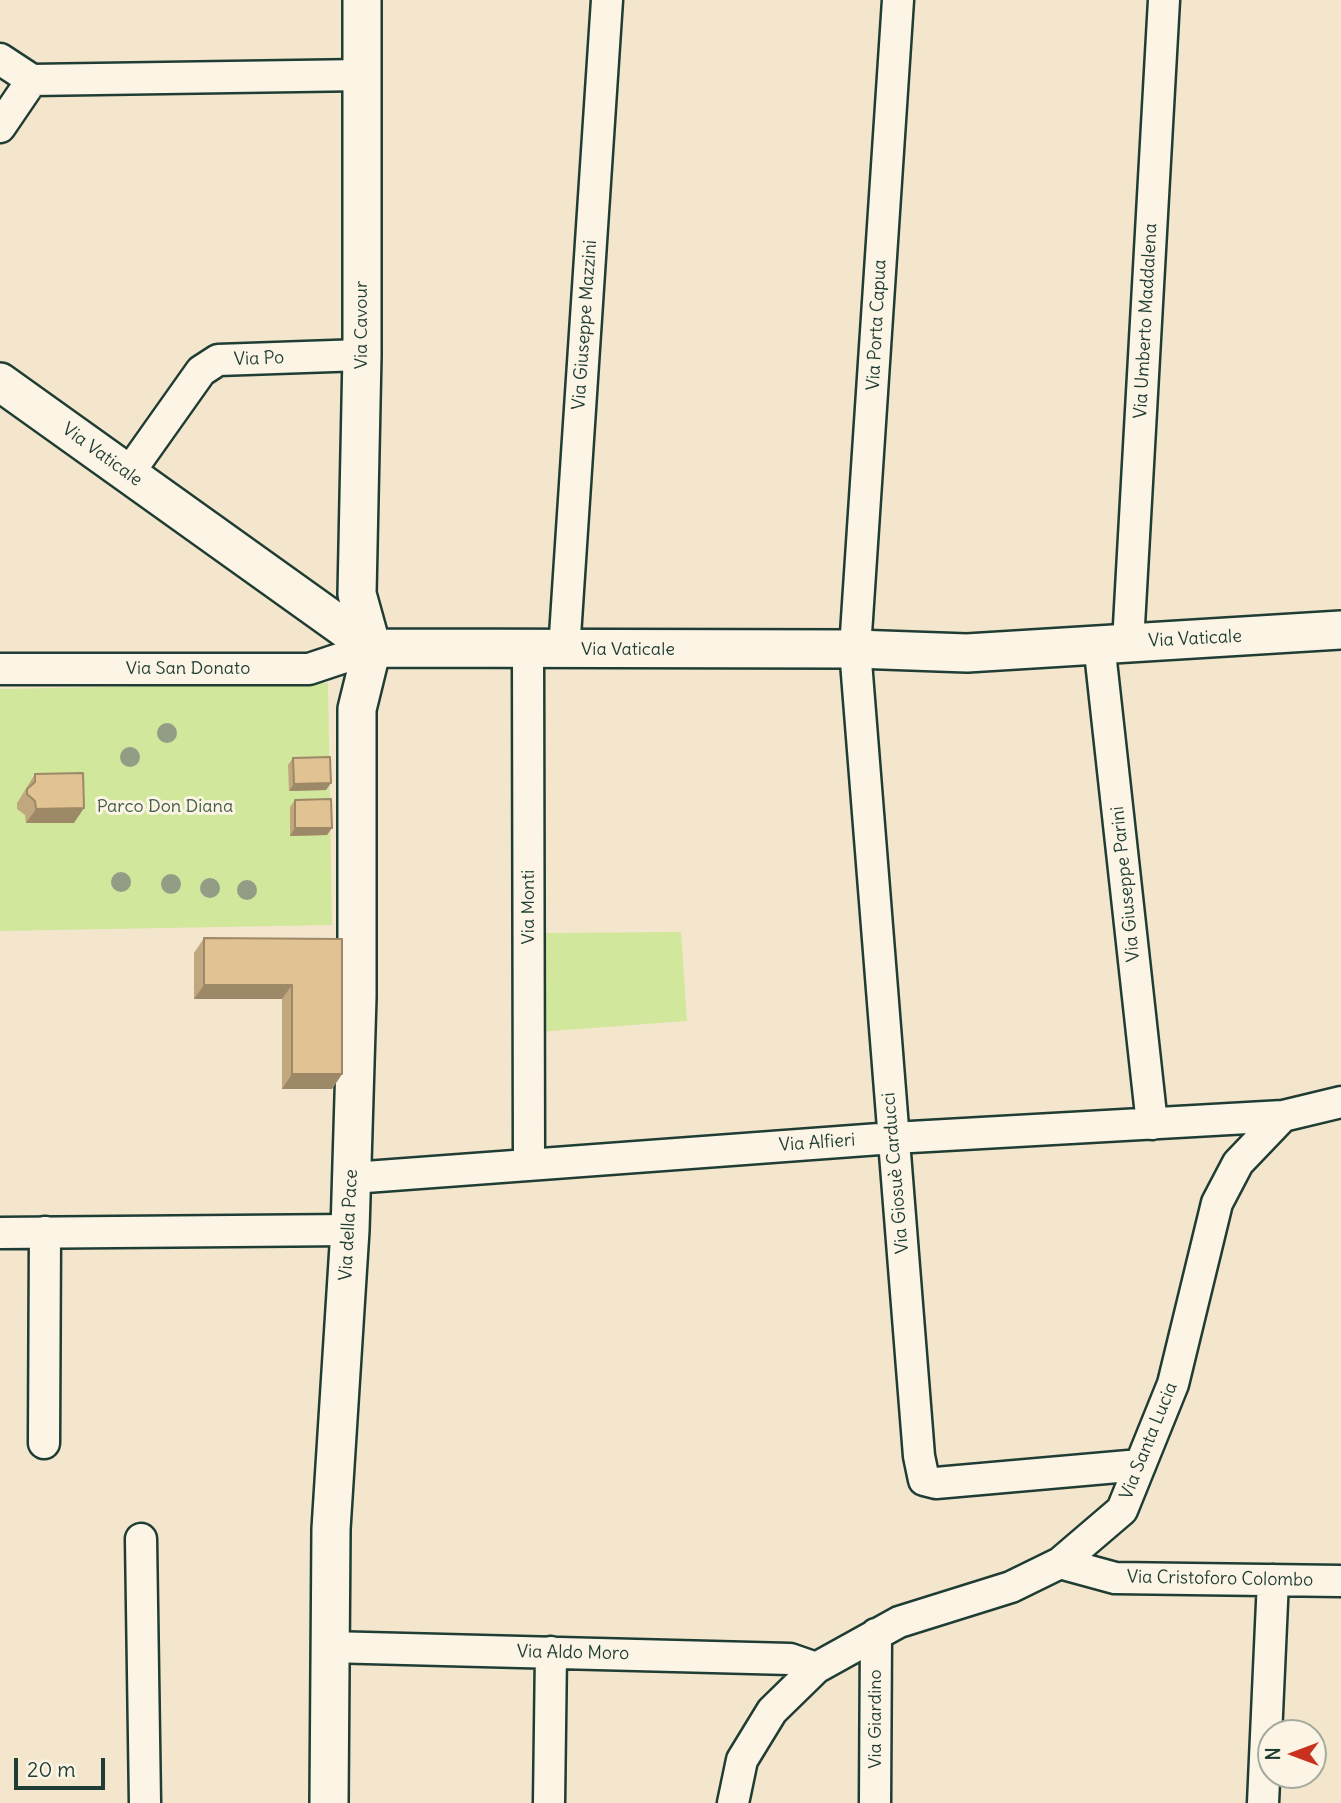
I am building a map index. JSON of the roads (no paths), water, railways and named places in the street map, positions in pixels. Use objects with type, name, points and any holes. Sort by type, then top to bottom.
[{"type":"street","name":"Via Cavour","points":[[362,0],[362,355],[357,594],[372,648]]},
{"type":"street","name":"Via Giuseppe Mazzini","points":[[546,650],[607,0]]},
{"type":"street","name":"Via Porta Capua","points":[[855,649],[898,0]]},
{"type":"street","name":"Via Umberto Maddalena","points":[[1114,643],[1164,0]]},
{"type":"street","points":[[0,59],[32,80],[363,75]]},
{"type":"street","points":[[0,127],[32,80]]},
{"type":"street","name":"Via Po","points":[[128,474],[201,371],[218,360],[362,355]]},
{"type":"street","name":"Via Vaticale","points":[[0,382],[372,648],[855,649],[967,653],[1341,630]]},
{"type":"street","name":"Via Giuseppe Parini","points":[[1114,643],[1152,1124]]},
{"type":"street","name":"Via San Donato","points":[[0,669],[309,669],[372,648]]},
{"type":"street","name":"Via della Pace","points":[[330,1803],[328,1647],[331,1529],[350,1230],[357,997],[357,709],[372,648]]},
{"type":"street","name":"Via Giosuè Carducci","points":[[855,649],[893,1138],[924,1480],[936,1483],[1140,1465]]},
{"type":"street","name":"Via Monti","points":[[529,1164],[546,650]]},
{"type":"street","points":[[1283,1116],[1341,1102]]},
{"type":"street","name":"Via Alfieri","points":[[352,1178],[893,1138],[1283,1116]]},
{"type":"street","name":"Via Santa Lucia","points":[[733,1803],[742,1760],[772,1711],[816,1668],[899,1622],[1011,1587],[1059,1563],[1122,1510],[1173,1384],[1217,1203],[1238,1163],[1283,1116]]},
{"type":"street","points":[[0,1233],[350,1230]]},
{"type":"street","points":[[44,1443],[45,1232]]},
{"type":"street","points":[[141,1539],[145,1803]]},
{"type":"street","name":"Via Cristoforo Colombo","points":[[1059,1563],[1115,1578],[1341,1581]]},
{"type":"street","points":[[1263,1803],[1273,1580]]},
{"type":"street","name":"Via Giardino","points":[[875,1803],[876,1634]]},
{"type":"street","name":"Via Aldo Moro","points":[[328,1647],[790,1659],[816,1668]]},
{"type":"street","points":[[549,1803],[551,1653]]},
{"type":"park label","name":"Parco Don Diana","points":[[165,807]]}]
